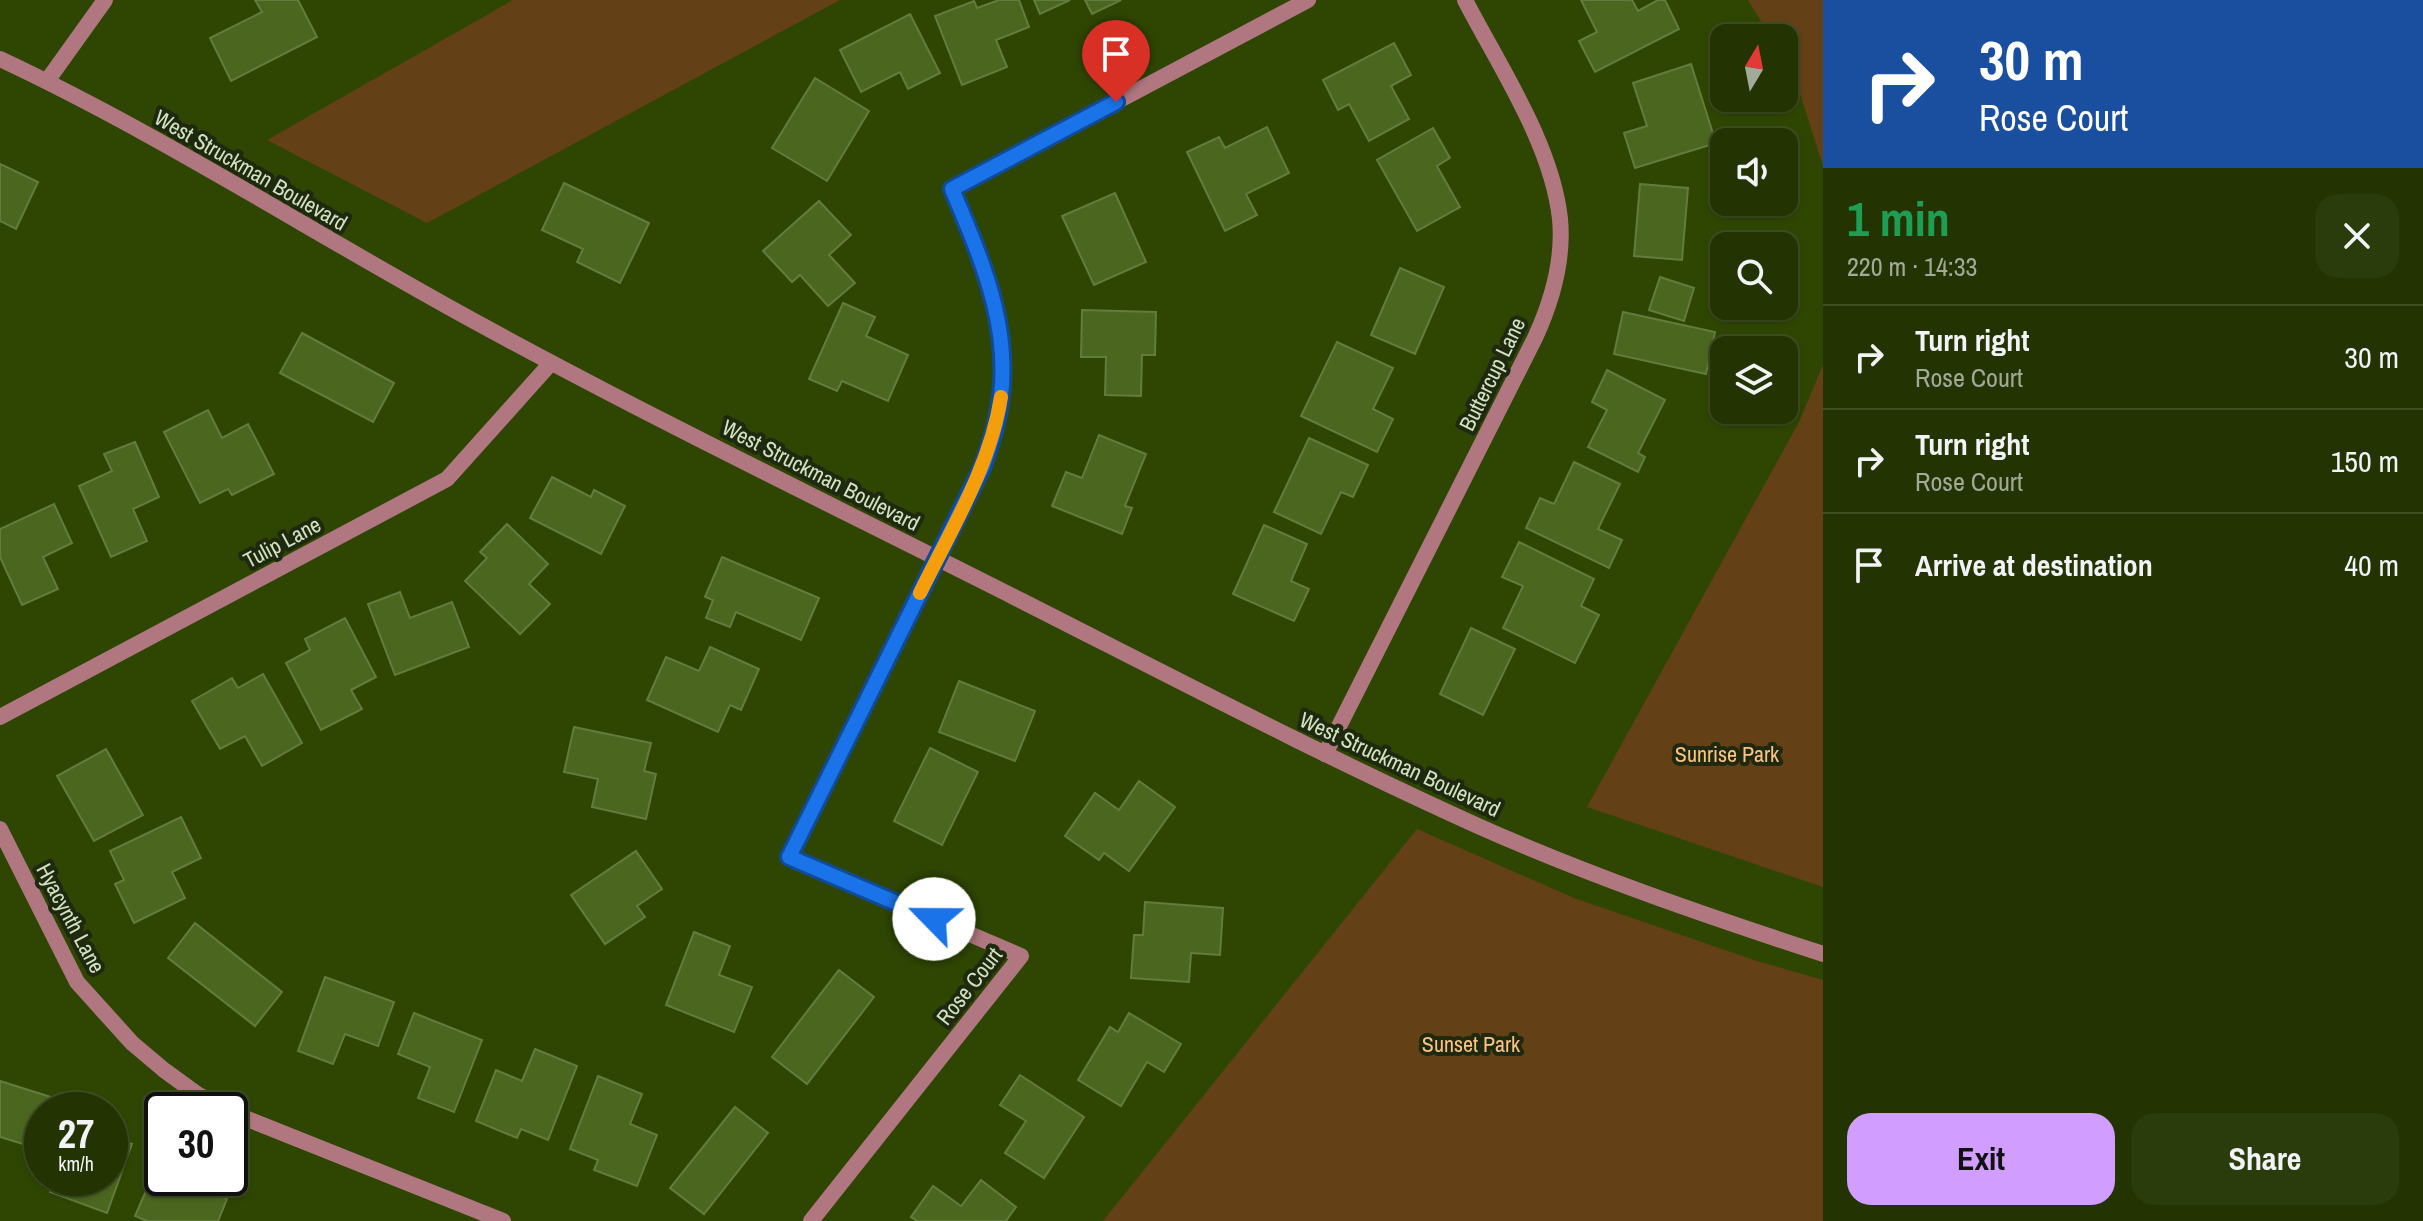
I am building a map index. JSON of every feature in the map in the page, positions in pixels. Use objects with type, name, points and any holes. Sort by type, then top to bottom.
[{"type":"street","points":[[47,81],[105,0]]},
{"type":"street","name":"Rose Court","points":[[811,1221],[1021,956],[789,857],[983,466],[997,419],[1002,386],[1001,329],[989,278],[952,189],[1308,0]]},
{"type":"street","name":"Buttercup Lane","points":[[1325,754],[1535,338],[1549,308],[1558,268],[1560,218],[1550,173],[1529,123],[1465,0]]},
{"type":"street","name":"West Struckman Boulevard","points":[[0,59],[47,81],[209,169],[360,259],[551,363],[1325,754],[1482,828],[1612,881],[1823,954]]},
{"type":"street","name":"Tulip Lane","points":[[0,717],[447,479],[551,363]]},
{"type":"street","name":"Hyacynth Lane","points":[[0,829],[77,982],[132,1043],[194,1092]]},
{"type":"street","name":"Hyacynth Lane","points":[[248,1119],[503,1221]]},
{"type":"green space","points":[[513,0],[840,0],[427,223],[267,140]]},
{"type":"green space","points":[[1748,0],[1823,0],[1823,166],[1798,87],[1798,24],[1763,24]]},
{"type":"green space","name":"Sunrise Park","points":[[1823,365],[1823,887],[1587,807],[1799,422]]},
{"type":"green space","name":"Sunset Park","points":[[1417,829],[1574,898],[1757,961],[1823,980],[1823,1221],[1103,1221]]},
{"type":"building","points":[[255,0],[298,0],[317,37],[231,81],[210,38],[262,12]]},
{"type":"building","points":[[999,0],[1019,0],[1029,27],[996,40],[1007,67],[962,85],[935,16],[974,1],[977,8]]},
{"type":"building","points":[[1034,0],[1070,0],[1040,14]]},
{"type":"building","points":[[1085,0],[1121,0],[1092,14]]},
{"type":"building","points":[[1581,0],[1632,0],[1638,11],[1658,0],[1665,0],[1679,29],[1595,72],[1579,41],[1597,32]]},
{"type":"building","points":[[910,14],[940,73],[908,89],[900,72],[861,92],[840,50]]},
{"type":"building","points":[[1394,43],[1411,75],[1391,86],[1409,119],[1369,141],[1349,104],[1338,110],[1323,80]]},
{"type":"building","points":[[1691,64],[1711,128],[1710,145],[1635,168],[1624,133],[1647,126],[1633,83]]},
{"type":"building","points":[[815,78],[869,111],[827,181],[772,148]]},
{"type":"building","points":[[1267,127],[1289,173],[1246,194],[1257,215],[1225,231],[1187,152],[1219,137],[1225,148]]},
{"type":"building","points":[[1433,128],[1450,158],[1437,166],[1460,207],[1417,231],[1377,160]]},
{"type":"building","points":[[0,164],[38,182],[16,229],[0,221]]},
{"type":"building","points":[[564,183],[649,223],[620,283],[577,262],[583,249],[542,230]]},
{"type":"building","points":[[1640,184],[1688,188],[1682,260],[1634,256]]},
{"type":"building","points":[[1115,193],[1146,262],[1094,285],[1062,216]]},
{"type":"building","points":[[819,201],[851,235],[829,255],[855,283],[828,306],[800,275],[792,282],[763,251]]},
{"type":"building","points":[[1400,268],[1444,287],[1415,354],[1371,335]]},
{"type":"building","points":[[1660,277],[1694,288],[1684,321],[1649,310]]},
{"type":"building","points":[[843,303],[875,317],[866,336],[908,355],[888,401],[842,381],[837,391],[809,379]]},
{"type":"building","points":[[1082,310],[1156,312],[1155,355],[1142,355],[1141,396],[1105,395],[1106,357],[1081,357]]},
{"type":"building","points":[[1623,312],[1715,332],[1714,336],[1710,336],[1706,374],[1614,354]]},
{"type":"building","points":[[302,333],[394,383],[373,422],[280,373]]},
{"type":"building","points":[[1337,342],[1393,368],[1373,409],[1393,419],[1377,452],[1301,416]]},
{"type":"building","points":[[1607,370],[1665,400],[1638,453],[1645,457],[1638,472],[1588,447],[1607,410],[1592,402]]},
{"type":"building","points":[[208,410],[222,438],[248,424],[274,474],[232,495],[228,489],[200,503],[164,432]]},
{"type":"building","points":[[1099,435],[1146,454],[1125,506],[1132,508],[1122,534],[1052,506],[1066,472],[1082,478]]},
{"type":"building","points":[[1309,438],[1368,465],[1353,497],[1341,492],[1321,534],[1274,512]]},
{"type":"building","points":[[135,442],[159,497],[133,509],[147,541],[111,557],[79,486],[112,471],[104,454]]},
{"type":"building","points":[[1574,462],[1620,484],[1598,529],[1622,540],[1609,568],[1526,528],[1540,498],[1554,504]]},
{"type":"building","points":[[552,477],[591,497],[594,490],[625,506],[601,554],[530,518]]},
{"type":"building","points":[[54,504],[72,543],[43,557],[58,589],[22,605],[0,557],[0,529]]},
{"type":"building","points":[[507,524],[548,564],[529,584],[550,604],[520,634],[465,581],[487,558],[480,552]]},
{"type":"building","points":[[1264,525],[1307,544],[1291,581],[1309,589],[1294,621],[1233,594]]},
{"type":"building","points":[[1519,542],[1594,579],[1581,606],[1599,615],[1575,663],[1503,628],[1523,586],[1502,577]]},
{"type":"building","points":[[722,557],[819,598],[801,640],[736,612],[730,627],[706,618],[713,600],[705,597]]},
{"type":"building","points":[[400,592],[410,618],[452,602],[469,647],[395,675],[368,604]]},
{"type":"building","points":[[345,618],[376,677],[351,690],[362,709],[321,730],[286,663],[310,650],[305,639]]},
{"type":"building","points":[[1471,628],[1515,649],[1483,715],[1440,694]]},
{"type":"building","points":[[710,647],[759,669],[741,710],[730,705],[718,732],[647,700],[666,657],[699,671]]},
{"type":"building","points":[[263,674],[302,743],[262,766],[245,736],[220,749],[192,701],[232,678],[238,688]]},
{"type":"building","points":[[959,681],[1035,711],[1015,761],[939,732]]},
{"type":"building","points":[[574,727],[651,743],[644,771],[656,774],[646,819],[592,807],[598,779],[564,772]]},
{"type":"building","points":[[930,748],[978,772],[942,845],[894,821]]},
{"type":"building","points":[[106,749],[143,815],[94,841],[57,776]]},
{"type":"building","points":[[1139,781],[1175,807],[1129,871],[1104,853],[1099,860],[1065,836],[1095,793],[1119,810]]},
{"type":"building","points":[[181,817],[201,858],[172,872],[185,898],[134,923],[115,884],[124,880],[110,851]]},
{"type":"building","points":[[636,851],[662,889],[637,906],[645,917],[605,944],[571,895]]},
{"type":"building","points":[[1145,902],[1223,908],[1220,955],[1191,953],[1189,982],[1131,978],[1134,935],[1143,935]]},
{"type":"building","points":[[195,923],[282,992],[255,1026],[168,958]]},
{"type":"building","points":[[694,932],[730,946],[719,975],[752,987],[734,1032],[666,1005]]},
{"type":"building","points":[[839,970],[874,997],[807,1084],[772,1057]]},
{"type":"building","points":[[325,977],[394,1002],[378,1046],[345,1034],[333,1064],[298,1051]]},
{"type":"building","points":[[414,1013],[482,1040],[454,1112],[418,1098],[430,1067],[398,1054]]},
{"type":"building","points":[[1129,1013],[1181,1044],[1164,1072],[1147,1062],[1121,1106],[1078,1080],[1110,1027],[1118,1032]]},
{"type":"building","points":[[535,1049],[577,1066],[548,1140],[521,1129],[517,1138],[476,1121],[496,1070],[522,1081]]},
{"type":"building","points":[[1020,1075],[1084,1117],[1044,1178],[1005,1153],[1026,1121],[1000,1105]]},
{"type":"building","points":[[598,1076],[642,1094],[630,1124],[657,1135],[637,1186],[594,1170],[598,1160],[570,1149]]},
{"type":"building","points":[[0,1081],[35,1092],[24,1092],[24,1144],[0,1137]]},
{"type":"building","points":[[735,1107],[768,1133],[704,1214],[670,1188]]},
{"type":"building","points":[[981,1180],[1016,1207],[1006,1221],[917,1221],[911,1217],[933,1186],[961,1206]]},
{"type":"building","points":[[144,1195],[220,1196],[227,1199],[218,1221],[147,1221],[135,1216]]},
{"type":"building","points":[[61,1196],[113,1196],[107,1213]]},
{"type":"slow traffic","points":[[920,593],[983,466],[1001,397]]},
{"type":"route","points":[[934,919],[789,857],[983,466],[997,419],[1002,386],[1001,329],[989,278],[952,189],[1116,102]]}]
